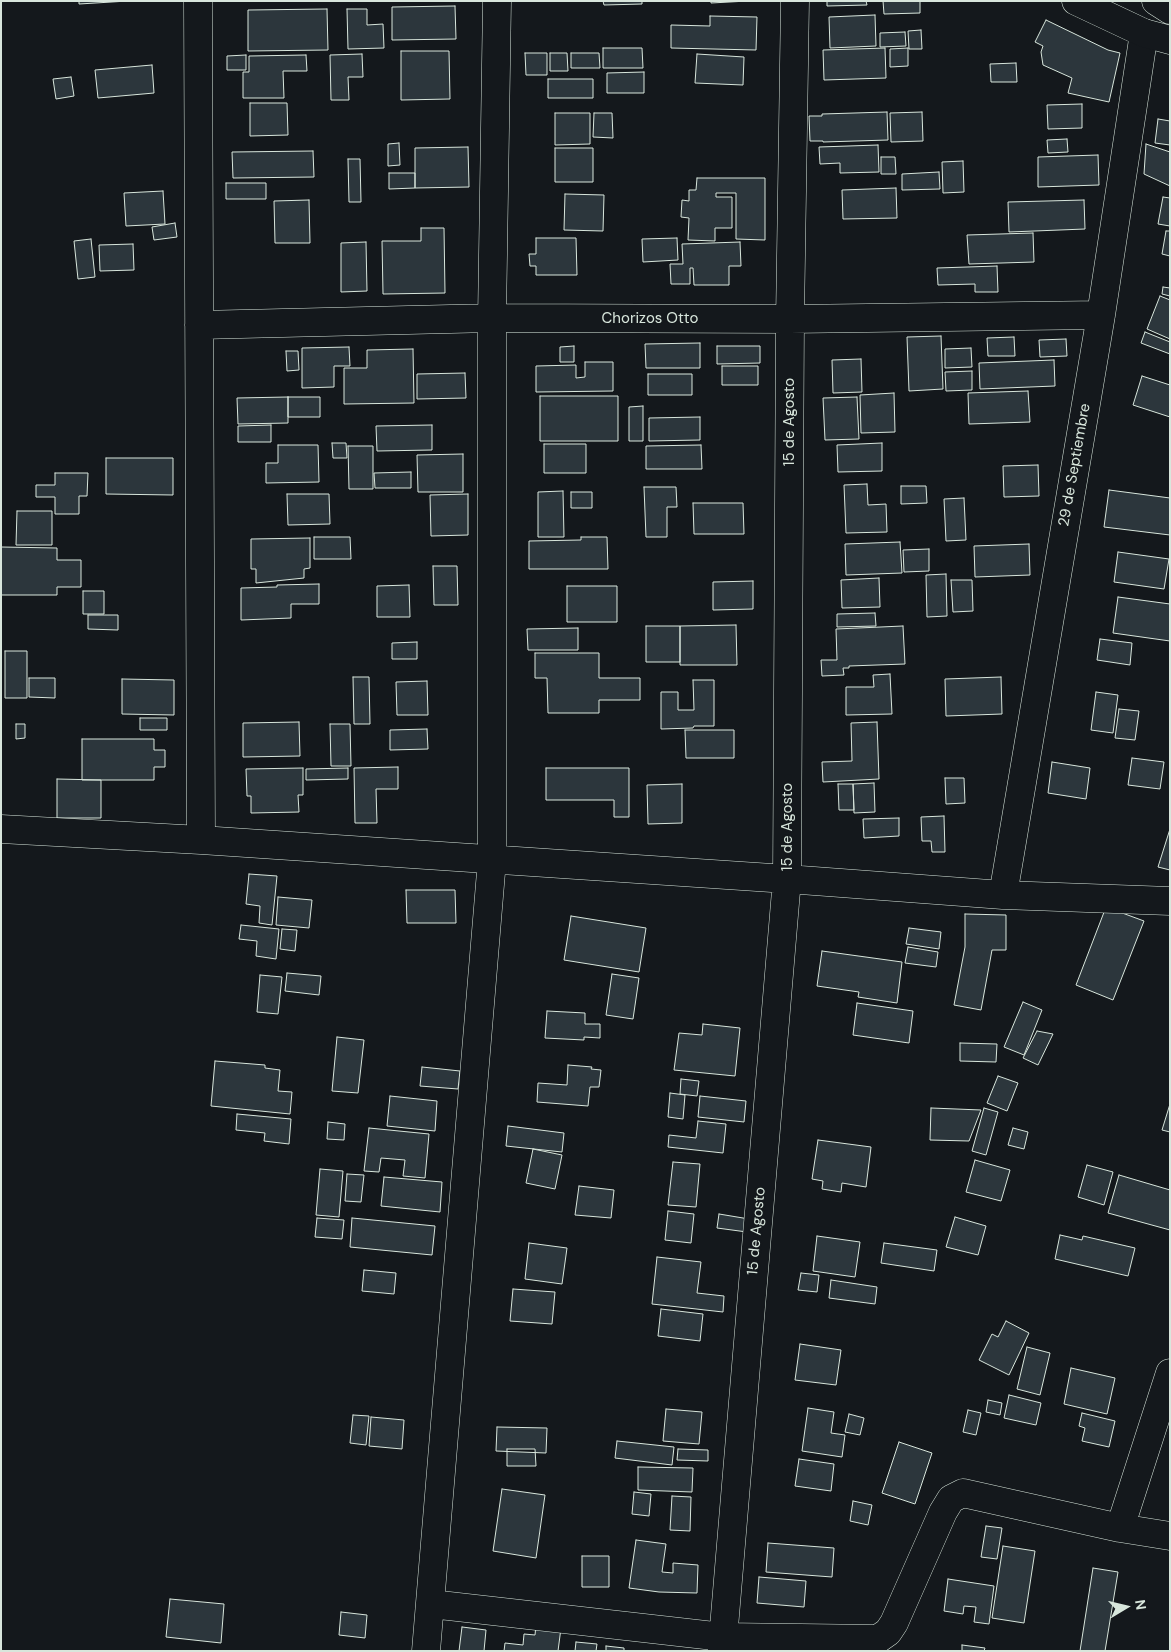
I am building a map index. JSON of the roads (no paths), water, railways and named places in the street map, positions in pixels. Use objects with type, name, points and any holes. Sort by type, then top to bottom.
[{"type":"street","points":[[198,1],[201,840]]},
{"type":"street","points":[[426,1651],[492,860],[492,318],[497,1]]},
{"type":"street","name":"15 de Agosto","points":[[722,1644],[787,879],[790,319],[796,1]]},
{"type":"street","points":[[1076,1],[1157,36]]},
{"type":"street","points":[[1156,1],[1170,10]]},
{"type":"street","name":"29 de Septiembre","points":[[1003,896],[1100,315],[1157,36]]},
{"type":"street","name":"Chorizos Otto","points":[[200,325],[492,318],[790,319],[1100,315]]},
{"type":"street","points":[[1,829],[201,840],[787,879],[1003,896],[1170,901]]},
{"type":"street","points":[[1120,1528],[1170,1373]]},
{"type":"street","points":[[431,1604],[722,1644],[878,1639],[888,1632],[894,1623],[943,1512],[951,1499],[963,1492],[1120,1528],[1170,1536]]}]
